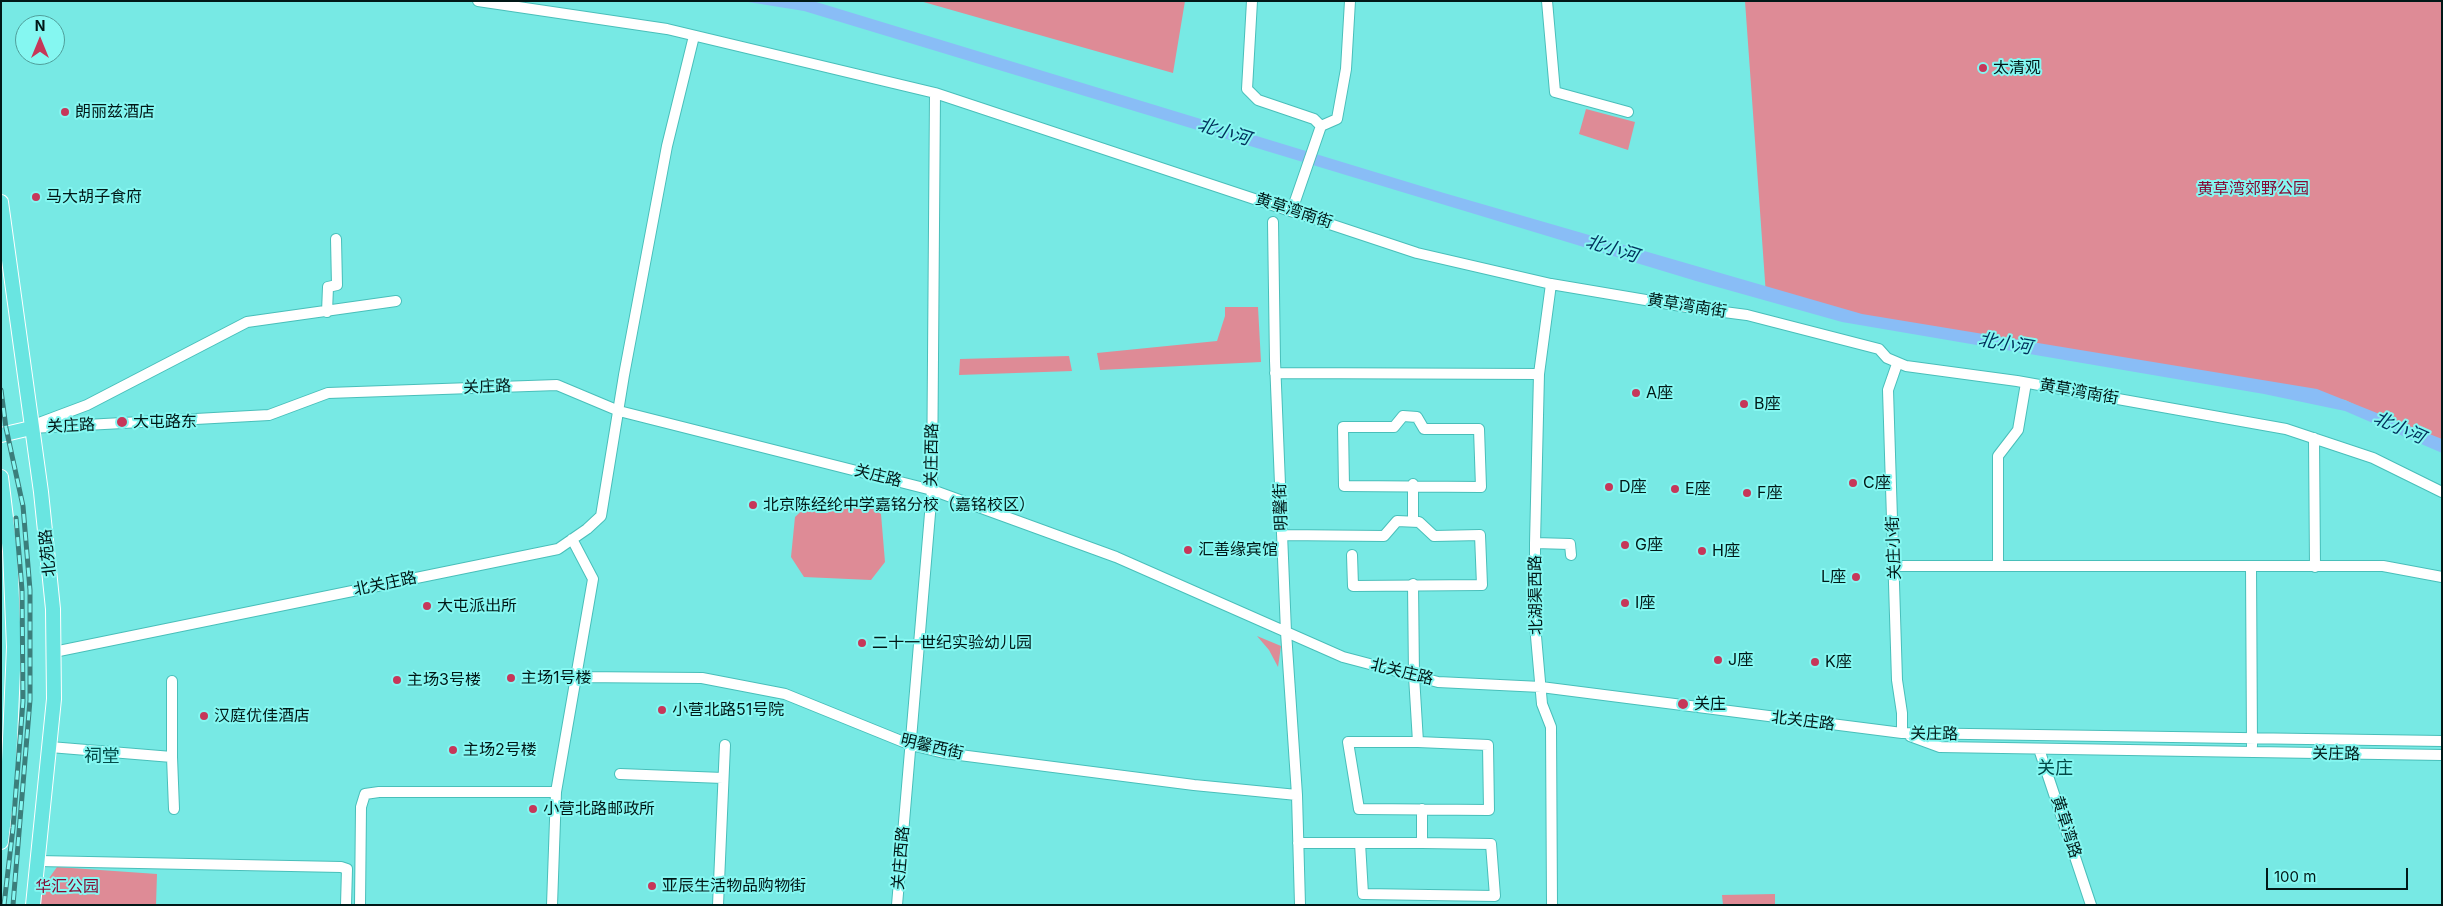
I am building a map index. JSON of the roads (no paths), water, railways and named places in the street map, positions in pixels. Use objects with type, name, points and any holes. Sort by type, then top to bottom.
[{"type":"main road","name":"北苑路","points":[[1,202],[48,550],[54,652],[54,699],[33,905]]},
{"type":"main road","points":[[1,424],[30,426]]},
{"type":"main road","points":[[1,435],[30,426]]},
{"type":"main road","points":[[1,477],[10,551],[14,648],[1,842]]},
{"type":"street","name":"黄草湾南街","points":[[478,1],[667,29],[935,93],[1417,253],[1552,284],[1693,308],[1747,314],[1879,349],[1887,358],[1897,364],[2026,383],[2286,429],[2373,458],[2442,492]]},
{"type":"street","points":[[1252,1],[1247,89],[1258,100],[1314,118],[1321,126]]},
{"type":"street","points":[[1292,210],[1321,126],[1337,118],[1346,68],[1350,1]]},
{"type":"street","points":[[1548,1],[1555,92],[1628,112]]},
{"type":"street","name":"北关庄路","points":[[54,652],[558,549],[601,516],[667,146],[694,36]]},
{"type":"street","name":"关庄西路","points":[[897,905],[932,490],[935,93]]},
{"type":"street","name":"明馨街","points":[[1273,222],[1275,373],[1286,632],[1297,795],[1300,905]]},
{"type":"street","points":[[327,312],[328,287],[337,285],[336,239]]},
{"type":"street","name":"北湖渠西路","points":[[1552,284],[1538,374],[1535,543],[1535,625],[1542,704],[1551,727],[1552,905]]},
{"type":"street","points":[[30,426],[46,422],[87,405],[247,322],[396,302]]},
{"type":"street","name":"关庄小街","points":[[1897,364],[1888,390],[1895,566],[1897,680],[1902,713],[1902,733]]},
{"type":"street","points":[[1275,373],[1538,374]]},
{"type":"street","points":[[1998,565],[1998,456],[2018,430],[2026,383]]},
{"type":"street","name":"关庄路","points":[[30,426],[269,415],[328,393],[557,385],[619,411],[932,490]]},
{"type":"street","points":[[1402,416],[1417,417],[1424,429],[1479,429],[1481,487],[1413,484],[1344,486],[1344,426],[1394,427],[1402,416]]},
{"type":"street","points":[[2314,438],[2315,567]]},
{"type":"street","points":[[1413,484],[1413,522]]},
{"type":"street","name":"北关庄路","points":[[932,490],[1116,557],[1343,657],[1414,676],[1438,682],[1541,687],[1902,733]]},
{"type":"street","points":[[1282,535],[1384,536],[1397,521],[1419,522],[1434,536],[1480,535],[1482,585],[1413,584],[1353,586],[1352,555]]},
{"type":"street","points":[[552,905],[556,792],[574,677],[593,579],[572,539]]},
{"type":"street","points":[[1535,543],[1570,544],[1571,555]]},
{"type":"street","points":[[1895,566],[2383,566],[2442,577]]},
{"type":"street","points":[[2250,567],[2252,752]]},
{"type":"street","points":[[1413,584],[1414,676],[1418,742]]},
{"type":"street","name":"明馨西街","points":[[574,677],[702,678],[785,694],[911,745],[944,753],[1194,785],[1297,795]]},
{"type":"street","points":[[172,681],[174,810]]},
{"type":"street","name":"关庄路","points":[[1902,733],[2442,741]]},
{"type":"street","name":"关庄路","points":[[1902,733],[1940,748],[2442,755]]},
{"type":"street","points":[[1348,742],[1418,742],[1488,745],[1489,810],[1359,809],[1348,742]]},
{"type":"street","points":[[718,905],[725,745]]},
{"type":"street","points":[[50,747],[172,757]]},
{"type":"street","name":"黄草湾路","points":[[2039,749],[2091,905]]},
{"type":"street","points":[[620,774],[723,778]]},
{"type":"street","points":[[360,905],[361,807],[366,794],[379,792],[556,792]]},
{"type":"street","points":[[1422,810],[1422,843]]},
{"type":"street","points":[[1298,843],[1360,843],[1422,843],[1491,844],[1495,896],[1364,894],[1360,843]]},
{"type":"street","points":[[38,861],[341,867],[347,869],[346,905]]},
{"type":"water","name":"北小河","points":[[742,1],[813,1],[1444,193],[1862,314],[2317,389],[2442,439],[2442,453],[2345,411],[2264,394],[1842,322],[1696,281],[804,11]]},
{"type":"railway","points":[[1,390],[6,428],[23,506],[30,590],[30,700],[13,905]]},
{"type":"railway","points":[[4,905],[13,828],[23,701],[22,590],[16,518]]},
{"type":"place","name":"太清观","points":[[1983,68]]},
{"type":"place","name":"朗丽兹酒店","points":[[65,112]]},
{"type":"place","name":"马大胡子食府","points":[[36,197]]},
{"type":"place","name":"A座","points":[[1636,393]]},
{"type":"place","name":"B座","points":[[1744,404]]},
{"type":"place","name":"大屯路东","points":[[122,422]]},
{"type":"place","name":"C座","points":[[1853,483]]},
{"type":"place","name":"D座","points":[[1609,487]]},
{"type":"place","name":"E座","points":[[1675,489]]},
{"type":"place","name":"F座","points":[[1747,493]]},
{"type":"place","name":"北京陈经纶中学嘉铭分校（嘉铭校区）","points":[[753,505]]},
{"type":"place","name":"G座","points":[[1625,545]]},
{"type":"place","name":"汇善缘宾馆","points":[[1188,550]]},
{"type":"place","name":"H座","points":[[1702,551]]},
{"type":"place","name":"L座","points":[[1856,577]]},
{"type":"place","name":"I座","points":[[1625,603]]},
{"type":"place","name":"大屯派出所","points":[[427,606]]},
{"type":"place","name":"二十一世纪实验幼儿园","points":[[862,643]]},
{"type":"place","name":"J座","points":[[1718,660]]},
{"type":"place","name":"K座","points":[[1815,662]]},
{"type":"place","name":"主场1号楼","points":[[511,678]]},
{"type":"place","name":"主场3号楼","points":[[397,680]]},
{"type":"place","name":"关庄","points":[[1683,704]]},
{"type":"place","name":"小营北路51号院","points":[[662,710]]},
{"type":"place","name":"汉庭优佳酒店","points":[[204,716]]},
{"type":"place","name":"主场2号楼","points":[[453,750]]},
{"type":"place","name":"小营北路邮政所","points":[[533,809]]},
{"type":"place","name":"亚辰生活物品购物街","points":[[652,886]]},
{"type":"district","name":"祠堂","points":[[102,757]]},
{"type":"district","name":"关庄","points":[[2055,769]]},
{"type":"park label","name":"黄草湾郊野公园","points":[[2253,189]]},
{"type":"park label","name":"华汇公园","points":[[67,887]]}]
